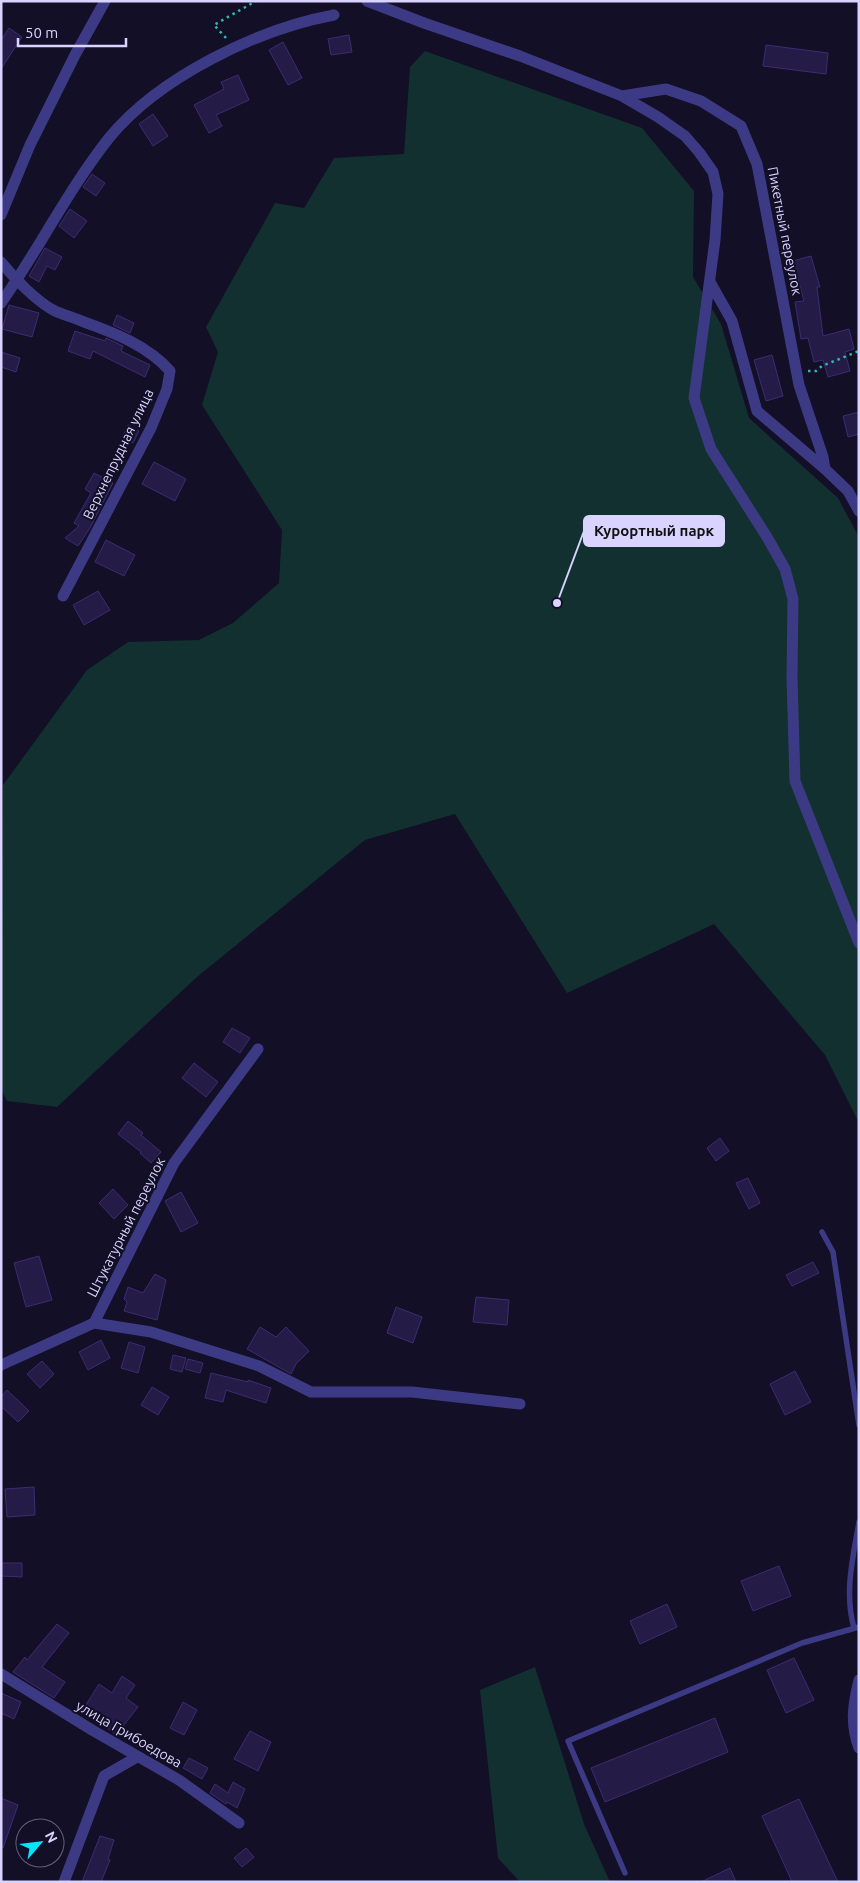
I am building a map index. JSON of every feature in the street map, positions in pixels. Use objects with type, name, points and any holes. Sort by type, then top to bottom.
[{"type":"street","points":[[1,216],[30,145],[75,55],[105,1]]},
{"type":"street","points":[[367,1],[520,56],[622,96],[658,117],[685,136],[713,172],[718,194],[710,282],[694,398],[711,450],[767,537],[785,569],[793,599],[792,678],[795,781],[859,943]]},
{"type":"street","points":[[1,303],[17,281],[81,177],[110,138],[130,116],[156,94],[190,72],[236,47],[268,32],[308,20],[334,15]]},
{"type":"street","name":"Пикетный переулок","points":[[622,96],[666,89],[701,101],[741,126],[757,164],[799,385],[823,457],[825,469]]},
{"type":"street","name":"Верхнепрудная улица","points":[[1,262],[17,281],[54,310],[99,327],[141,347],[159,358],[170,371],[167,389],[151,428],[63,596]]},
{"type":"street","points":[[710,282],[732,320],[757,411],[848,491],[859,511]]},
{"type":"street","name":"Штукатурный переулок","points":[[94,1323],[174,1163],[258,1049]]},
{"type":"street","points":[[1,1365],[94,1323],[151,1332],[259,1366],[311,1392],[412,1392],[520,1404]]},
{"type":"street","name":"улица Грибоедова","points":[[1,1674],[137,1757],[179,1780],[239,1823]]},
{"type":"street","points":[[859,1680],[852,1725],[859,1748]]},
{"type":"street","points":[[64,1882],[104,1776],[137,1757]]},
{"type":"lane","points":[[822,1232],[833,1252],[859,1425]]},
{"type":"lane","points":[[625,1873],[568,1741],[802,1643],[856,1627],[851,1616],[848,1588],[859,1522]]},
{"type":"path","points":[[236,47],[214,25],[256,1]]},
{"type":"path","points":[[816,371],[822,366],[859,350]]},
{"type":"green space","points":[[425,51],[642,128],[694,191],[693,277],[721,324],[749,418],[838,498],[859,537],[859,1123],[825,1055],[714,924],[567,993],[455,814],[365,840],[197,977],[57,1107],[7,1101],[1,1089],[3,785],[87,670],[128,642],[199,640],[233,623],[279,583],[282,530],[202,405],[218,352],[206,327],[275,203],[304,208],[334,158],[404,154],[410,67]]},
{"type":"green space","points":[[535,1667],[584,1824],[610,1882],[520,1882],[498,1858],[480,1690]]},
{"type":"building","points":[[9,28],[22,37],[1,69],[1,40]]},
{"type":"building","points":[[349,35],[352,52],[331,55],[328,39]]},
{"type":"building","points":[[283,42],[302,78],[288,85],[269,50]]},
{"type":"building","points":[[766,45],[828,53],[826,74],[763,66]]},
{"type":"building","points":[[238,75],[249,100],[216,115],[222,126],[209,133],[194,105],[224,89],[221,82]]},
{"type":"building","points":[[153,114],[168,136],[153,146],[139,124]]},
{"type":"building","points":[[92,174],[105,183],[96,196],[83,187]]},
{"type":"building","points":[[70,209],[87,221],[74,238],[59,226]]},
{"type":"building","points":[[45,248],[62,257],[55,270],[47,266],[39,282],[29,276]]},
{"type":"building","points":[[811,256],[820,287],[817,287],[823,336],[849,329],[854,349],[845,352],[850,371],[828,377],[823,360],[814,362],[808,338],[801,339],[795,302],[804,301],[793,261]]},
{"type":"building","points":[[9,305],[39,313],[32,337],[2,329]]},
{"type":"building","points":[[117,315],[134,323],[130,333],[113,325]]},
{"type":"building","points":[[75,331],[105,341],[106,338],[123,346],[121,351],[150,365],[145,377],[93,351],[90,359],[68,351]]},
{"type":"building","points":[[1,352],[20,358],[16,372],[1,367]]},
{"type":"building","points":[[772,355],[783,396],[766,401],[754,360]]},
{"type":"building","points":[[859,412],[859,434],[848,437],[843,416]]},
{"type":"building","points":[[128,425],[139,431],[133,443],[122,438]]},
{"type":"building","points":[[154,462],[186,479],[175,501],[142,484]]},
{"type":"building","points":[[94,473],[113,483],[90,528],[78,546],[65,538],[79,526],[74,523],[91,493],[85,489]]},
{"type":"building","points":[[106,540],[135,555],[124,576],[95,562]]},
{"type":"building","points":[[98,591],[110,610],[84,625],[73,605]]},
{"type":"building","points":[[232,1028],[250,1038],[240,1053],[223,1042]]},
{"type":"building","points":[[194,1063],[218,1082],[206,1097],[182,1078]]},
{"type":"building","points":[[128,1121],[143,1133],[141,1135],[161,1152],[151,1163],[141,1152],[118,1134]]},
{"type":"building","points":[[720,1138],[729,1151],[716,1161],[707,1148]]},
{"type":"building","points":[[748,1178],[760,1203],[749,1209],[736,1183]]},
{"type":"building","points":[[113,1189],[128,1205],[114,1219],[99,1203]]},
{"type":"building","points":[[181,1192],[198,1223],[181,1232],[165,1201]]},
{"type":"building","points":[[39,1256],[52,1300],[26,1307],[14,1263]]},
{"type":"building","points":[[813,1262],[819,1273],[792,1286],[786,1275]]},
{"type":"building","points":[[155,1274],[166,1280],[157,1320],[124,1311],[127,1302],[124,1299],[128,1287],[143,1293]]},
{"type":"building","points":[[476,1297],[509,1300],[507,1325],[473,1322]]},
{"type":"building","points":[[396,1307],[422,1317],[413,1343],[387,1333]]},
{"type":"building","points":[[260,1327],[276,1337],[286,1327],[309,1351],[296,1364],[291,1374],[247,1349]]},
{"type":"building","points":[[101,1340],[110,1358],[88,1370],[79,1352]]},
{"type":"building","points":[[129,1342],[145,1347],[138,1373],[121,1368]]},
{"type":"building","points":[[173,1355],[186,1358],[182,1372],[170,1369]]},
{"type":"building","points":[[188,1359],[203,1363],[200,1373],[185,1369]]},
{"type":"building","points":[[42,1361],[54,1374],[40,1388],[27,1374]]},
{"type":"building","points":[[795,1371],[811,1402],[785,1415],[770,1384]]},
{"type":"building","points":[[211,1373],[248,1382],[248,1380],[271,1388],[266,1403],[226,1390],[223,1402],[205,1398]]},
{"type":"building","points":[[152,1387],[169,1397],[158,1415],[141,1405]]},
{"type":"building","points":[[7,1390],[29,1411],[18,1422],[1,1406],[1,1397]]},
{"type":"building","points":[[34,1487],[35,1515],[7,1517],[5,1489]]},
{"type":"building","points":[[1,1563],[22,1563],[22,1577],[1,1576]]},
{"type":"building","points":[[779,1566],[791,1596],[753,1611],[741,1581]]},
{"type":"building","points":[[667,1604],[677,1627],[640,1644],[630,1621]]},
{"type":"building","points":[[57,1624],[69,1633],[42,1667],[65,1682],[54,1698],[13,1672],[25,1657],[27,1660]]},
{"type":"building","points":[[794,1658],[814,1700],[786,1713],[767,1670]]},
{"type":"building","points":[[122,1676],[135,1685],[126,1698],[138,1707],[116,1735],[105,1726],[108,1723],[84,1708],[99,1684],[112,1693]]},
{"type":"building","points":[[1,1693],[21,1702],[14,1719],[1,1713]]},
{"type":"building","points":[[183,1702],[197,1710],[184,1735],[170,1728]]},
{"type":"building","points":[[715,1718],[728,1752],[605,1802],[591,1768]]},
{"type":"building","points":[[250,1731],[271,1742],[258,1771],[234,1759]]},
{"type":"building","points":[[189,1758],[208,1768],[202,1779],[183,1768]]},
{"type":"building","points":[[233,1782],[245,1789],[237,1808],[227,1802],[226,1804],[210,1793],[215,1784],[228,1793]]},
{"type":"building","points":[[1,1798],[18,1805],[3,1848],[1,1848]]},
{"type":"building","points":[[799,1799],[838,1882],[792,1882],[762,1816]]},
{"type":"building","points":[[100,1836],[114,1840],[108,1859],[110,1860],[101,1882],[82,1882]]},
{"type":"building","points":[[246,1848],[254,1857],[242,1867],[234,1858]]},
{"type":"building","points":[[730,1868],[736,1882],[701,1882]]},
{"type":"place","name":"Курортный парк","points":[[557,603]]}]
